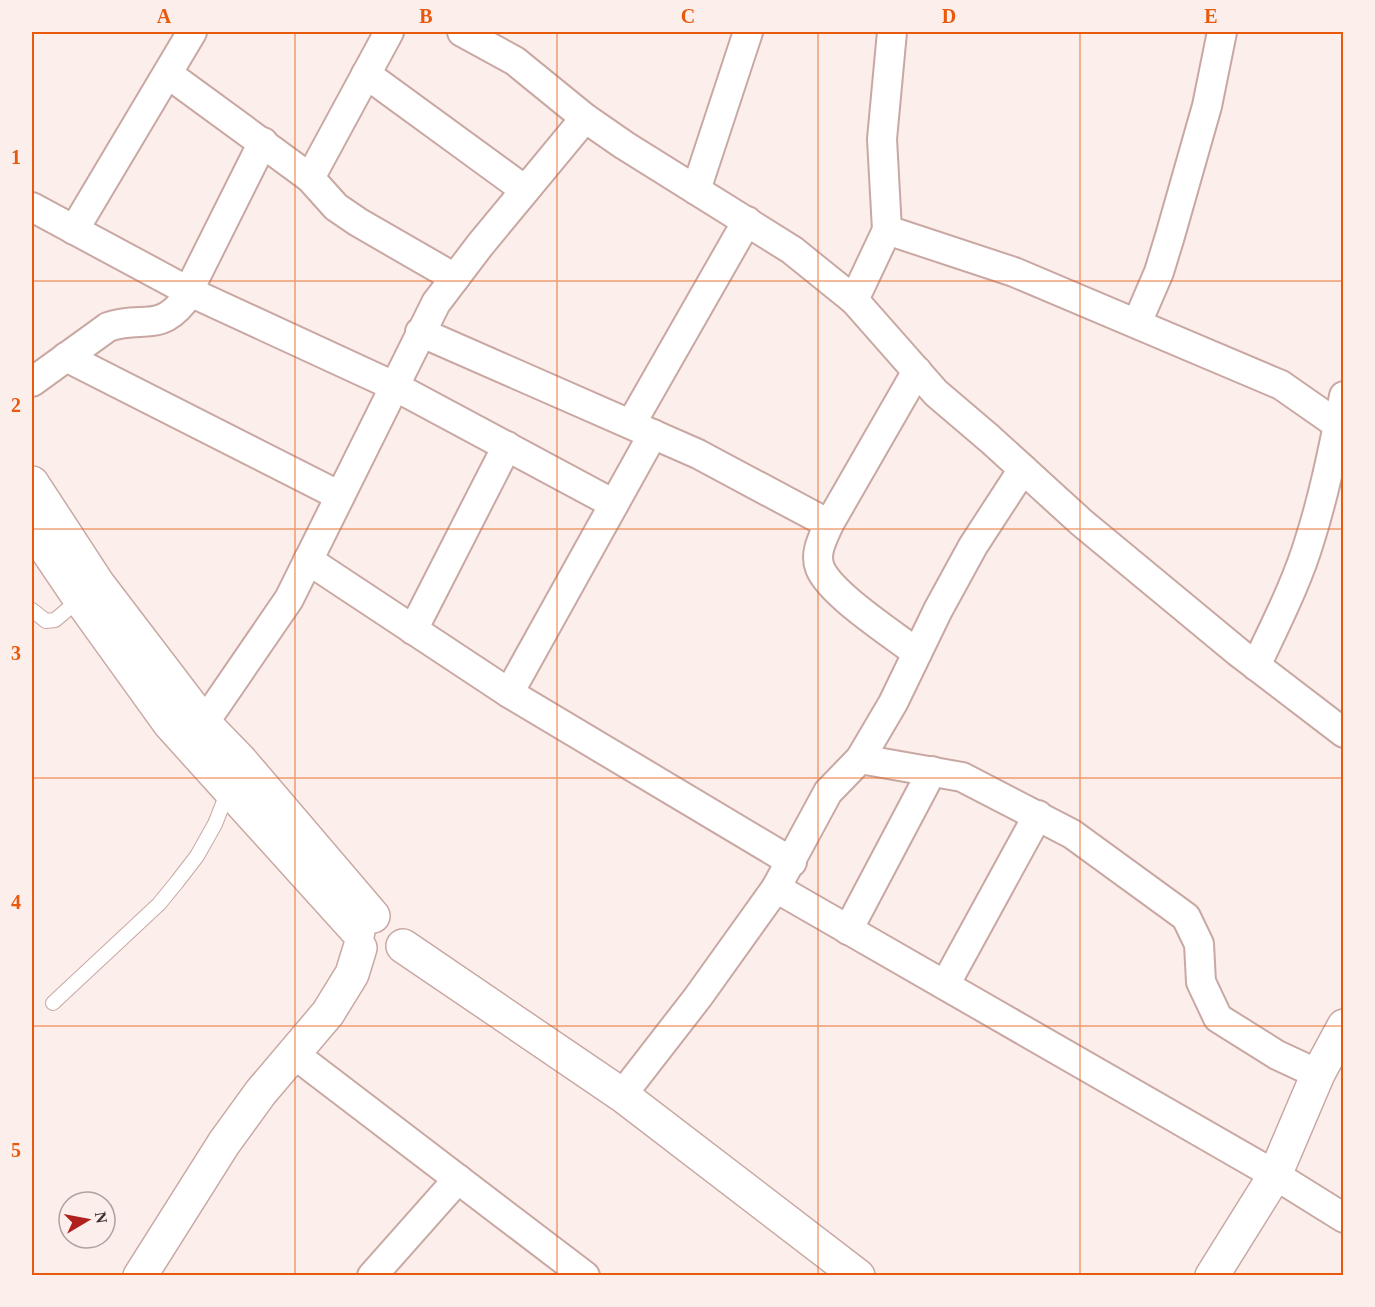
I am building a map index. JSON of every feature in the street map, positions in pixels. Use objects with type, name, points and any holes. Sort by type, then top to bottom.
[{"type":"street","points":[[74,230],[192,32]]},
{"type":"street","points":[[310,178],[389,32]]},
{"type":"street","points":[[696,190],[748,32]]},
{"type":"street","points":[[854,300],[887,230],[882,139],[892,32]]},
{"type":"street","points":[[1137,323],[1159,272],[1170,236],[1207,106],[1222,32]]},
{"type":"street","points":[[472,34],[515,61],[585,118],[624,146],[792,250],[854,300],[936,393],[1081,522],[1256,666],[1344,733]]},
{"type":"street","points":[[168,74],[310,178],[336,207],[357,222],[455,278]]},
{"type":"street","points":[[366,74],[525,190]]},
{"type":"street","points":[[204,723],[289,599],[436,303],[585,118]]},
{"type":"street","points":[[32,382],[108,327],[123,322],[159,321],[174,314],[183,302],[263,142]]},
{"type":"street","points":[[32,207],[188,291],[396,387],[614,504]]},
{"type":"street","points":[[509,693],[614,504],[642,429],[747,221]]},
{"type":"street","points":[[887,230],[1014,272],[1281,384],[1340,428]]},
{"type":"street","points":[[420,332],[698,454],[829,524]]},
{"type":"street","points":[[66,357],[340,496]]},
{"type":"street","points":[[917,371],[829,524],[818,551],[820,568],[833,589],[917,653]]},
{"type":"street","points":[[1256,666],[1286,602],[1310,540],[1340,428],[1344,396]]},
{"type":"street","points":[[413,630],[507,447]]},
{"type":"street","points":[[622,1095],[698,997],[776,888],[792,862],[814,814],[828,792],[860,759],[893,704],[973,546],[1023,468]]},
{"type":"street","points":[[32,483],[98,584],[204,723],[240,760],[364,932]]},
{"type":"street","points":[[32,528],[80,599],[171,724],[364,932]]},
{"type":"street","points":[[308,560],[509,693],[792,862]]},
{"type":"street","points":[[860,759],[962,777],[1072,834],[1186,917],[1199,944],[1201,982],[1218,1018],[1278,1055],[1318,1074]]},
{"type":"street","points":[[848,930],[932,771]]},
{"type":"street","points":[[945,985],[1038,815]]},
{"type":"street","points":[[776,888],[1275,1175],[1344,1218]]},
{"type":"street","points":[[140,1275],[224,1143],[261,1092],[328,1013],[352,974],[364,932],[388,915],[401,924],[405,939],[403,946],[622,1095],[858,1275]]},
{"type":"street","points":[[1212,1275],[1275,1175],[1318,1074],[1344,1026]]},
{"type":"street","points":[[294,1054],[585,1275]]},
{"type":"street","points":[[372,1275],[458,1179]]},
{"type":"lane","points":[[32,610],[46,621],[55,620],[80,599]]},
{"type":"lane","points":[[53,1003],[159,904],[197,856],[215,824],[229,789]]}]
